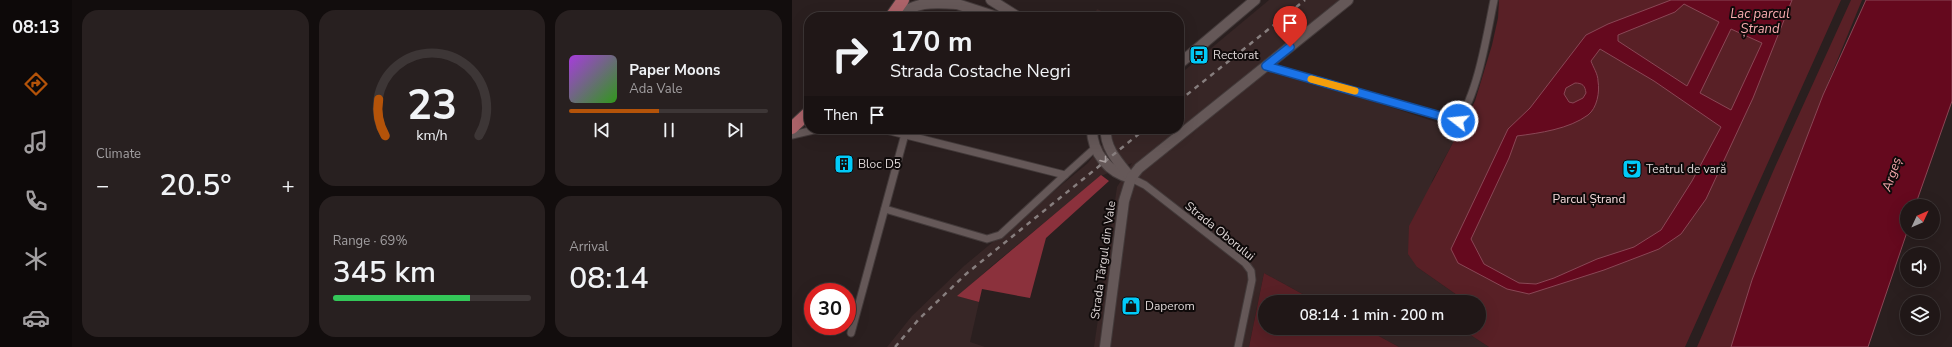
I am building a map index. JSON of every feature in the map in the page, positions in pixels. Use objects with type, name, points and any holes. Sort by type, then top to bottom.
[{"type":"main road","points":[[895,12],[903,0]]},
{"type":"main road","points":[[991,0],[1010,12]]},
{"type":"main road","points":[[1184,60],[1255,0]]},
{"type":"main road","points":[[1184,132],[1348,0]]},
{"type":"main road","points":[[902,12],[921,4],[954,2],[983,12]]},
{"type":"main road","points":[[792,128],[804,117]]},
{"type":"main road","points":[[1093,134],[1095,148],[1110,168],[1120,175],[1131,178]]},
{"type":"main road","points":[[1105,134],[1110,148],[1131,178]]},
{"type":"main road","points":[[1131,178],[1139,168],[1181,134]]},
{"type":"main road","name":"Strada Târgul din Vale","points":[[1105,347],[1124,201],[1131,178]]},
{"type":"street","points":[[1266,66],[1458,121],[1470,100],[1485,44],[1494,0]]},
{"type":"street","points":[[792,136],[804,133]]},
{"type":"street","points":[[856,318],[905,134],[1065,176]]},
{"type":"street","points":[[885,209],[987,239],[994,238],[1000,235],[1095,148]]},
{"type":"street","name":"Strada Oborului","points":[[1131,178],[1145,185],[1245,263],[1251,272],[1252,280],[1238,347]]},
{"type":"shaded area","points":[[1269,0],[1341,0],[1261,64],[1460,130],[1432,181],[1417,267],[1457,295],[1304,295],[1264,273],[1260,295],[1258,295],[1258,303],[1249,347],[1094,347],[1117,187],[1132,163],[1101,176],[993,265],[958,296],[979,302],[970,342],[985,347],[887,347],[912,316],[964,266],[1088,163],[1110,134],[1184,134],[1184,71]]},
{"type":"shaded area","points":[[1097,9],[1104,12],[1096,12]]},
{"type":"shaded area","points":[[1101,175],[1109,181],[1046,238],[1030,298],[982,289],[979,302],[957,296]]},
{"type":"shaded area","points":[[1377,335],[1471,335],[1489,347],[1399,347]]},
{"type":"green space","name":"Parcul Ștrand","points":[[1499,0],[1841,0],[1685,347],[1489,347],[1471,335],[1486,335],[1486,295],[1457,295],[1417,267],[1408,254],[1409,226],[1475,101],[1492,45],[1498,18]]},
{"type":"green space","points":[[1851,0],[1862,0],[1823,95],[1752,280],[1732,347],[1697,347],[1775,167]]},
{"type":"green space","points":[[1264,273],[1304,295],[1260,295]]},
{"type":"green space","points":[[1258,303],[1258,335],[1377,335],[1399,347],[1249,347]]},
{"type":"water","name":"Lac parcul Ștrand","points":[[1671,0],[1792,0],[1753,98],[1706,199],[1681,234],[1659,249],[1604,270],[1529,294],[1507,289],[1458,263],[1451,249],[1508,129],[1530,108],[1586,35],[1608,24]],"holes":[[[1684,4],[1719,22],[1687,86],[1618,41],[1618,35],[1675,12]],[[1731,29],[1762,43],[1731,110],[1700,93]],[[1600,49],[1654,81],[1721,127],[1692,181],[1661,230],[1634,247],[1597,259],[1554,278],[1536,284],[1519,283],[1484,264],[1471,239],[1509,158],[1517,136],[1545,132],[1572,124],[1588,115],[1594,108],[1597,100],[1599,85],[1591,61]],[[1575,83],[1582,84],[1586,93],[1583,98],[1573,103],[1569,102],[1564,94],[1566,88]]]},
{"type":"water","name":"Argeș","points":[[1866,0],[1952,0],[1952,101],[1917,199],[1900,199],[1900,239],[1905,239],[1902,247],[1900,247],[1900,253],[1868,347],[1731,347],[1752,280],[1823,95]]},
{"type":"railway","points":[[1184,97],[1305,0]]},
{"type":"railway","points":[[895,347],[919,319],[966,274],[1139,134]]},
{"type":"slow traffic","points":[[1311,79],[1355,91]]},
{"type":"place","name":"Rectorat","points":[[1199,55]]},
{"type":"place","name":"Bloc D5","points":[[844,164]]},
{"type":"place","name":"Teatrul de vară","points":[[1632,169]]},
{"type":"place","name":"Daperom","points":[[1131,306]]},
{"type":"route","points":[[1290,47],[1266,66],[1458,121]]}]
